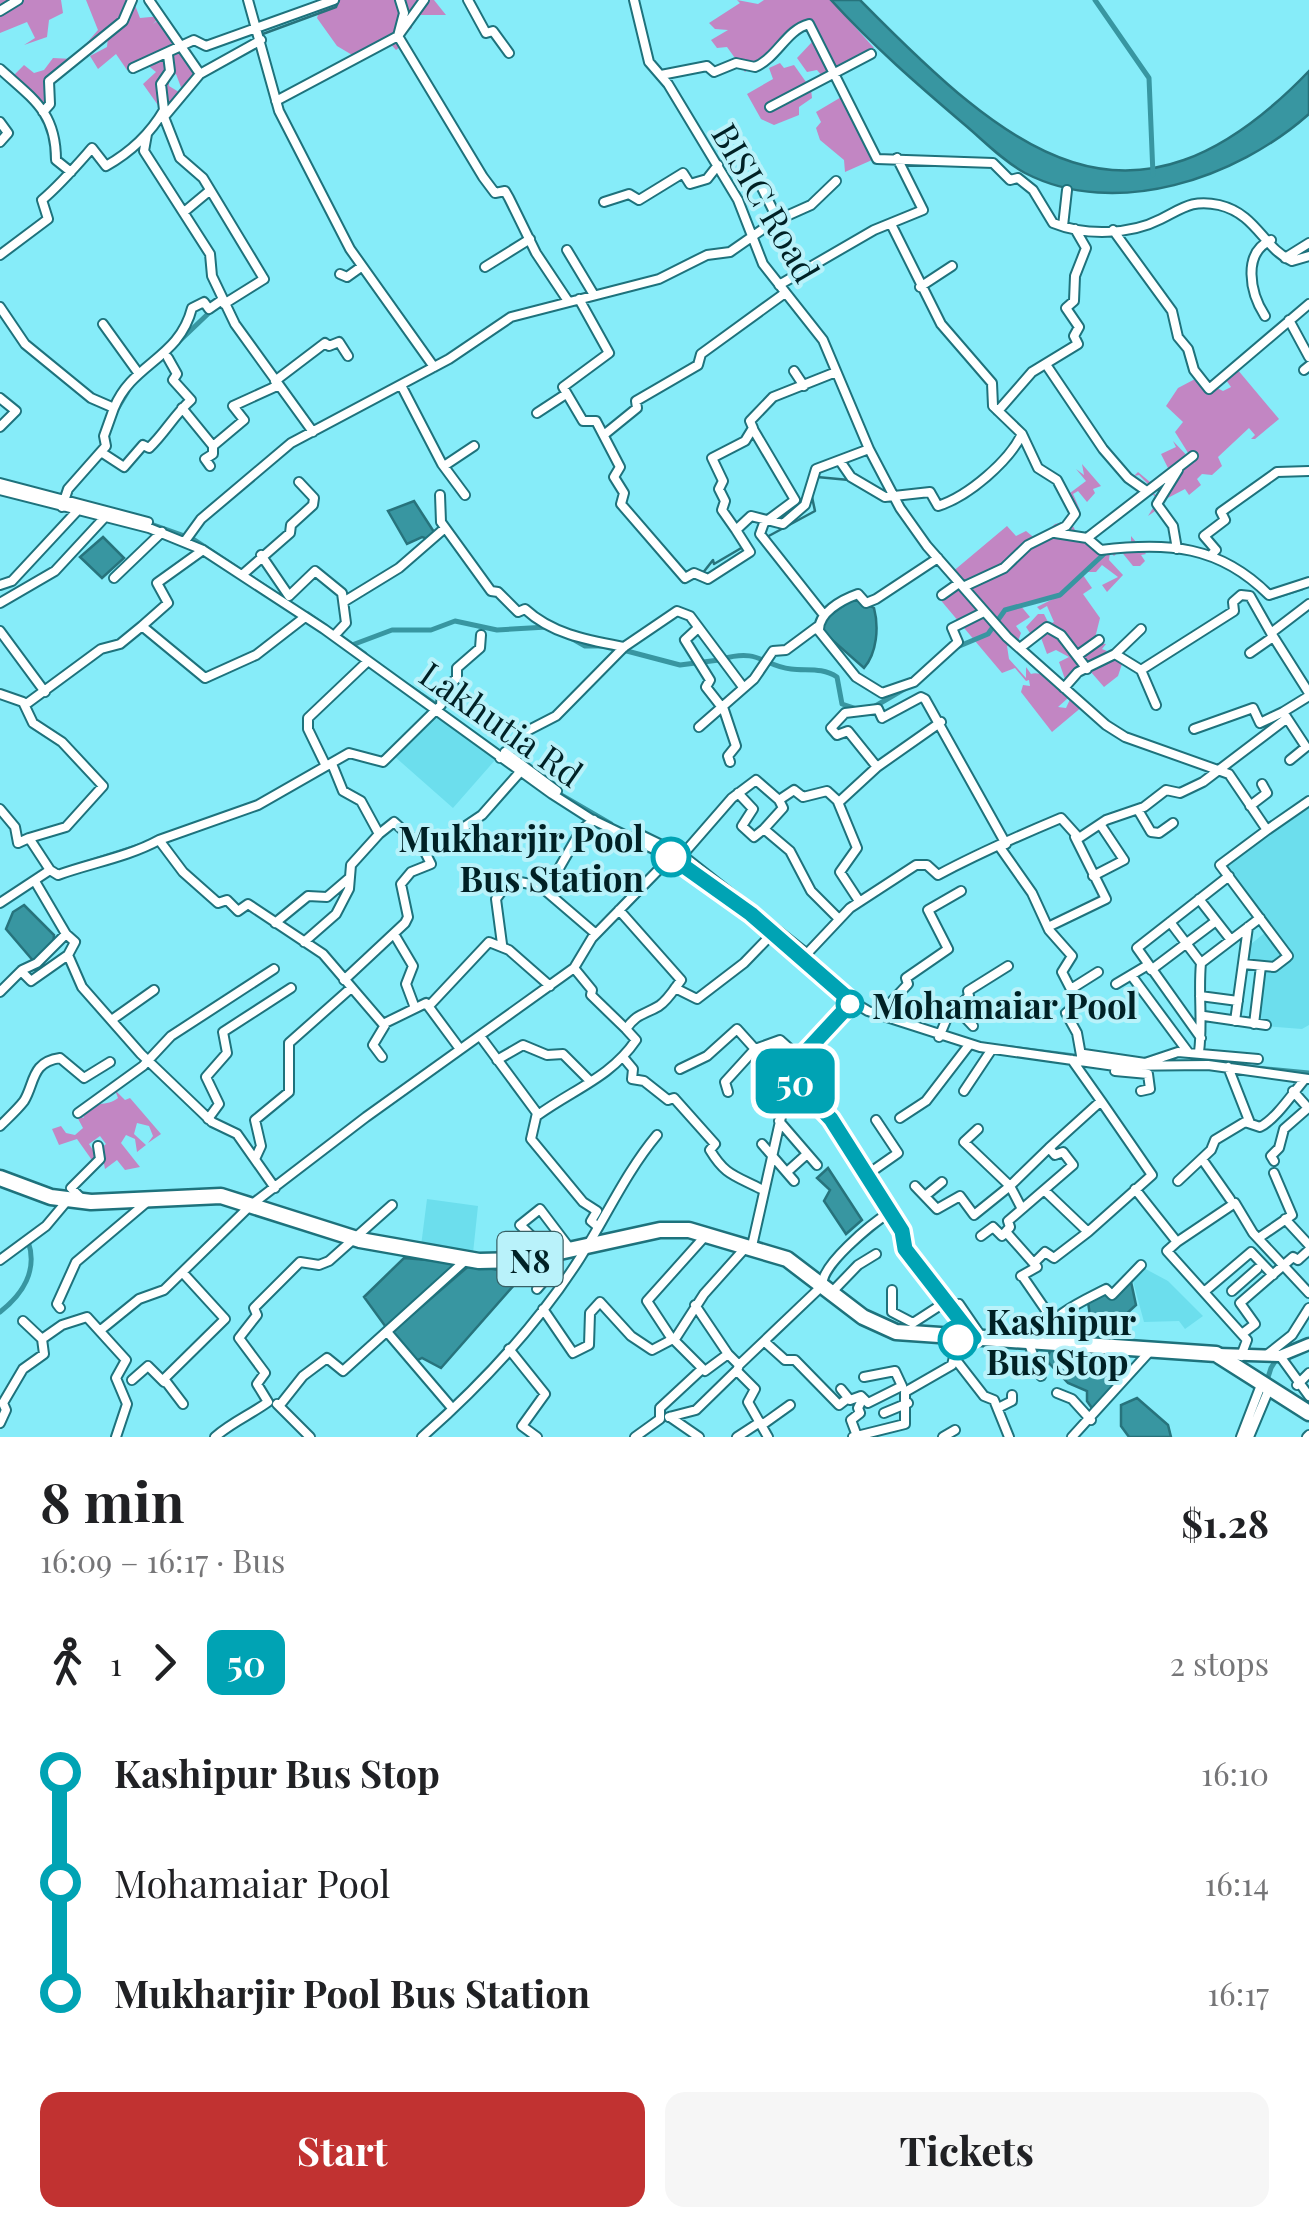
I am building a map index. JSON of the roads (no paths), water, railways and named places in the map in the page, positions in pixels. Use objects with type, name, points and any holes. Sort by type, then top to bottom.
[{"type":"highway","name":"N8","points":[[0,1178],[68,1190],[85,1202],[221,1196],[352,1238],[467,1259],[510,1262],[680,1228],[787,1259],[870,1322],[972,1338],[1151,1345],[1216,1354],[1309,1412]]},
{"type":"highway","name":"N8","points":[[1035,1341],[1216,1354]]},
{"type":"main road","points":[[1216,1354],[1278,1356],[1309,1344]]},
{"type":"street","points":[[0,11],[18,0]]},
{"type":"street","points":[[43,112],[50,104],[50,81],[123,22],[132,0]]},
{"type":"street","points":[[148,0],[198,71]]},
{"type":"street","points":[[248,0],[276,102],[361,267],[434,367]]},
{"type":"street","points":[[133,68],[194,40],[206,46],[250,26],[258,27],[334,0]]},
{"type":"street","points":[[400,0],[404,13],[398,36],[456,137],[495,193],[505,191],[568,301]]},
{"type":"street","points":[[276,102],[398,36],[424,0]]},
{"type":"street","points":[[468,0],[486,32],[493,31],[509,53]]},
{"type":"street","name":"BISIC Road","points":[[634,0],[646,55],[743,209],[763,264],[823,340],[869,449],[895,498],[938,558],[1020,648],[1117,734],[1218,770]]},
{"type":"street","points":[[660,75],[707,66],[714,72],[736,63],[755,67],[808,23],[872,154],[879,160],[993,163],[1010,180],[1018,178],[1034,190],[1045,214],[1075,229],[1113,230],[1160,220],[1198,202],[1236,210],[1271,240],[1284,258],[1292,261],[1309,256]]},
{"type":"street","points":[[63,502],[101,452],[114,408],[139,374],[180,342],[192,308],[204,302],[209,310],[264,280],[203,178],[180,158],[164,117],[200,74],[261,40]]},
{"type":"street","points":[[770,107],[871,54]]},
{"type":"street","points":[[168,55],[170,71],[161,84],[164,110],[148,135],[144,151],[210,254],[212,276],[223,302],[312,432]]},
{"type":"street","points":[[0,69],[34,95],[58,138],[56,160],[71,172]]},
{"type":"street","points":[[0,122],[8,133],[0,142]]},
{"type":"street","points":[[0,255],[48,219],[42,200],[88,150],[92,148],[106,166],[148,135]]},
{"type":"street","points":[[605,434],[636,408],[636,401],[696,366],[698,356],[782,289],[924,208],[897,158]]},
{"type":"street","points":[[604,202],[629,194],[638,200],[684,173],[690,184],[705,180],[718,165]]},
{"type":"street","points":[[185,541],[216,507],[292,443],[402,386],[511,316],[660,278],[706,255],[730,252],[778,220],[812,205],[836,182]]},
{"type":"street","points":[[761,186],[778,220]]},
{"type":"street","points":[[1063,226],[1068,190]]},
{"type":"street","points":[[184,212],[208,192]]},
{"type":"street","points":[[891,224],[947,333],[992,383],[990,400],[1022,434],[1038,468],[1056,479],[1072,502],[1075,514],[1055,534],[1028,545],[992,575],[942,594]]},
{"type":"street","points":[[998,412],[1032,372],[1078,344],[1074,336],[1079,327],[1066,308],[1074,300],[1075,276],[1086,248],[1075,229]]},
{"type":"street","points":[[1113,230],[1172,311],[1178,337],[1210,389],[1309,304]]},
{"type":"street","points":[[485,267],[530,239]]},
{"type":"street","points":[[1265,316],[1250,264],[1256,249],[1271,240]]},
{"type":"street","points":[[1284,258],[1309,243]]},
{"type":"street","points":[[566,250],[594,295]]},
{"type":"street","points":[[920,287],[952,266]]},
{"type":"street","points":[[340,274],[346,277],[361,267]]},
{"type":"street","points":[[580,299],[610,353],[564,385],[566,394],[583,421],[594,419],[605,434],[620,468],[614,477],[624,493],[621,504],[685,578],[694,572],[708,579],[750,552],[722,510],[725,501],[718,489],[723,481],[711,459],[744,441],[753,429]]},
{"type":"street","points":[[0,307],[24,344],[91,398],[114,408]]},
{"type":"street","points":[[1289,320],[1309,357]]},
{"type":"street","points":[[103,324],[139,374]]},
{"type":"street","points":[[213,446],[244,420],[233,406],[277,383],[325,343],[329,346],[339,342],[348,356]]},
{"type":"street","points":[[101,452],[124,467],[143,446],[149,448],[160,438],[167,421],[191,400],[172,380],[177,374],[168,358]]},
{"type":"street","points":[[1047,366],[1103,448],[1144,490]]},
{"type":"street","points":[[794,372],[804,386]]},
{"type":"street","points":[[824,615],[760,534],[768,520],[795,500],[750,421],[767,401],[836,372]]},
{"type":"street","points":[[402,386],[444,466],[465,495]]},
{"type":"street","points":[[537,413],[566,394]]},
{"type":"street","points":[[0,398],[16,411],[0,427]]},
{"type":"street","points":[[182,408],[213,446],[213,454],[205,459],[210,466]]},
{"type":"street","points":[[840,461],[851,478],[880,496],[895,498],[930,492],[934,503],[943,505],[1007,459],[1022,434]]},
{"type":"street","points":[[444,466],[474,446]]},
{"type":"street","points":[[736,530],[754,514],[783,524],[802,510],[816,469],[869,449]]},
{"type":"street","points":[[1087,538],[1192,456]]},
{"type":"street","points":[[1177,549],[1174,526],[1157,504],[1181,465]]},
{"type":"street","points":[[1210,556],[1216,550],[1204,536],[1225,520],[1221,512],[1277,472],[1309,471]]},
{"type":"street","points":[[0,482],[148,522]]},
{"type":"street","points":[[242,575],[288,535],[291,525],[313,505],[314,498],[299,482]]},
{"type":"street","name":"Lakhutia Rd","points":[[0,490],[63,502],[78,510],[162,532],[203,550],[336,634],[520,772],[594,820],[677,857],[804,957],[852,1002],[938,1036],[992,1049],[1072,1060],[1083,1057],[1115,1066],[1228,1068],[1307,1079]]},
{"type":"street","points":[[440,495],[439,516],[482,584],[498,592],[514,610],[524,609],[536,621],[590,644],[624,648]]},
{"type":"street","points":[[0,585],[12,581],[78,510]]},
{"type":"street","points":[[0,603],[55,572],[105,518]]},
{"type":"street","points":[[345,601],[399,568],[445,528]]},
{"type":"street","points":[[114,578],[162,532]]},
{"type":"street","points":[[1055,534],[1087,538],[1100,550],[1136,545],[1210,556],[1241,567],[1270,594],[1309,582]]},
{"type":"street","points":[[25,705],[101,648],[120,644],[168,604],[157,583],[203,550]]},
{"type":"street","points":[[261,555],[290,596],[315,571],[331,581],[345,601],[346,624],[336,634]]},
{"type":"street","points":[[699,727],[763,669],[773,651],[786,650],[817,627],[824,615],[852,596],[858,594],[866,603],[876,599],[938,558]]},
{"type":"street","points":[[1076,837],[1138,810],[1166,790],[1184,792],[1218,770],[1309,694],[1248,594],[1233,602],[1234,611],[1141,670]]},
{"type":"street","points":[[1250,653],[1259,640],[1272,635],[1309,604]]},
{"type":"street","points":[[560,793],[502,755],[525,732],[556,716],[624,648],[677,611],[698,628],[743,687]]},
{"type":"street","points":[[817,627],[856,677],[882,693],[914,682],[958,642],[952,628],[984,612]]},
{"type":"street","points":[[142,626],[206,678],[256,654],[304,617]]},
{"type":"street","points":[[1020,648],[1047,627],[1062,635],[1087,669]]},
{"type":"street","points":[[698,628],[685,640],[710,680],[706,688],[721,706],[736,746],[728,756],[730,762]]},
{"type":"street","points":[[1064,688],[1087,669],[1115,654],[1141,629]]},
{"type":"street","points":[[0,631],[45,692]]},
{"type":"street","points":[[29,838],[50,870],[58,875],[81,864],[139,851],[158,840],[258,806],[353,752],[383,762],[438,708],[442,692],[456,678],[455,671],[480,648],[481,635]]},
{"type":"street","points":[[1078,655],[1099,640]]},
{"type":"street","points":[[1115,654],[1141,670],[1156,706]]},
{"type":"street","points":[[368,661],[308,718],[308,729],[343,791],[361,800],[380,834]]},
{"type":"street","points":[[0,694],[25,705],[34,723],[62,742],[103,788],[66,827],[19,845],[15,827],[0,808]]},
{"type":"street","points":[[877,767],[848,730],[837,735],[831,730],[846,712],[878,709],[882,718],[921,697],[941,722],[1048,927],[1072,956],[1062,972],[1078,1003],[1066,1013],[1083,1057],[1145,1063],[1160,1055],[1193,1052],[1258,1058]]},
{"type":"street","points":[[1194,729],[1253,708],[1260,724],[1284,716]]},
{"type":"street","points":[[1284,716],[1306,747],[1290,760]]},
{"type":"street","points":[[838,802],[877,767],[941,722]]},
{"type":"street","points":[[1218,770],[1232,776],[1267,830]]},
{"type":"street","points":[[425,852],[482,815],[520,772]]},
{"type":"street","points":[[102,1329],[139,1299],[164,1290],[252,1205],[574,968],[596,934],[738,793],[756,780],[779,800],[782,809],[754,837],[741,825],[753,809],[738,793]]},
{"type":"street","points":[[1250,806],[1267,792],[1262,784]]},
{"type":"street","points":[[779,800],[794,790],[803,797],[827,791],[838,802],[857,848],[840,872],[859,901]]},
{"type":"street","points":[[1243,964],[1274,967],[1288,957],[1220,865],[1309,800]]},
{"type":"street","points":[[1138,810],[1151,832],[1159,833],[1174,823]]},
{"type":"street","points":[[641,835],[677,857],[804,957],[859,901],[881,892],[916,866],[927,864],[938,875],[986,848],[1003,845],[1061,818],[1076,837],[1106,899],[1048,927]]},
{"type":"street","points":[[546,891],[582,830],[594,820]]},
{"type":"street","points":[[304,942],[336,914],[347,896],[350,865],[394,822],[425,852],[431,864],[410,872],[401,884],[408,917],[344,980]]},
{"type":"street","points":[[1093,876],[1124,860],[1100,824]]},
{"type":"street","points":[[764,829],[790,851],[810,891],[839,918]]},
{"type":"street","points":[[158,840],[183,872],[218,902],[227,900],[238,911],[252,903],[338,968],[344,980],[385,1025]]},
{"type":"street","points":[[36,883],[50,870]]},
{"type":"street","points":[[1201,1038],[1136,948],[1228,876]]},
{"type":"street","points":[[275,923],[308,896],[327,897],[348,879]]},
{"type":"street","points":[[0,903],[32,880],[75,942],[68,955],[31,981],[22,970]]},
{"type":"street","points":[[502,944],[496,899],[504,886],[516,880],[546,891],[596,934]]},
{"type":"street","points":[[881,1012],[908,984],[906,978],[948,949],[928,910],[960,891]]},
{"type":"street","points":[[1199,899],[1231,940]]},
{"type":"street","points":[[619,910],[660,960],[681,977],[660,1005],[638,1012],[626,1029]]},
{"type":"street","points":[[1201,963],[1260,918]]},
{"type":"street","points":[[1116,984],[1150,967],[1216,921]]},
{"type":"street","points":[[1170,922],[1201,963],[1204,1016],[1201,1038],[1193,1052]]},
{"type":"street","points":[[1235,1021],[1248,927]]},
{"type":"street","points":[[675,988],[696,999],[744,963],[773,933]]},
{"type":"street","points":[[0,992],[66,934]]},
{"type":"street","points":[[394,934],[413,966],[406,984],[415,1008]]},
{"type":"street","points":[[382,1057],[374,1045],[385,1025],[415,1008],[429,1006],[485,943],[502,944],[550,986]]},
{"type":"street","points":[[68,955],[78,970],[82,988],[147,1060],[208,1119],[238,1134],[276,1188]]},
{"type":"street","points":[[938,1036],[969,996],[968,991],[1008,966]]},
{"type":"street","points":[[1254,1024],[1262,966]]},
{"type":"street","points":[[574,968],[592,990],[590,995],[636,1040],[600,1080],[589,1080],[538,1115],[532,1124],[531,1139],[584,1202],[597,1211],[591,1222],[597,1226]]},
{"type":"street","points":[[78,1113],[147,1060],[171,1036],[274,970]]},
{"type":"street","points":[[1071,989],[1098,972]]},
{"type":"street","points":[[1131,975],[1193,1052]]},
{"type":"street","points":[[208,1119],[219,1104],[206,1077],[227,1053],[223,1032],[291,988]]},
{"type":"street","points":[[255,1159],[261,1146],[254,1120],[289,1092],[288,1043],[352,988]]},
{"type":"street","points":[[113,1019],[154,990]]},
{"type":"street","points":[[1200,996],[1238,1001]]},
{"type":"street","points":[[544,1310],[574,1353],[589,1346],[590,1313],[600,1302],[632,1336],[652,1350],[673,1339],[695,1306],[750,1246],[790,1076],[800,1058],[852,1002]]},
{"type":"street","points":[[429,1006],[460,1049]]},
{"type":"street","points":[[958,1010],[974,1026]]},
{"type":"street","points":[[1204,1016],[1266,1025]]},
{"type":"street","points":[[680,1069],[706,1056],[737,1029],[755,1050]]},
{"type":"street","points":[[480,1036],[538,1115]]},
{"type":"street","points":[[728,1092],[725,1082],[755,1050],[780,1040],[800,1058]]},
{"type":"street","points":[[900,1118],[926,1100],[969,1044]]},
{"type":"street","points":[[497,1060],[524,1046],[547,1055],[563,1054],[589,1080]]},
{"type":"street","points":[[964,1090],[992,1049]]},
{"type":"street","points":[[623,1057],[633,1069],[632,1079],[644,1081],[686,1109],[715,1144],[710,1150],[714,1163],[731,1176],[761,1189]]},
{"type":"street","points":[[0,1126],[24,1100],[32,1078],[49,1060],[62,1059],[84,1078],[110,1062]]},
{"type":"street","points":[[1034,1263],[1045,1252],[1054,1258],[1152,1175],[1072,1060]]},
{"type":"street","points":[[1115,1066],[1118,1072],[1148,1074],[1150,1089],[1141,1092]]},
{"type":"street","points":[[1228,1068],[1250,1123],[1260,1127],[1307,1079]]},
{"type":"street","points":[[790,1076],[831,1119],[902,1231],[905,1249],[972,1338]]},
{"type":"street","points":[[1274,1161],[1272,1156],[1284,1129],[1308,1108],[1293,1092]]},
{"type":"street","points":[[915,1186],[937,1209],[960,1196],[974,1215],[1101,1100]]},
{"type":"street","points":[[868,1174],[898,1153],[876,1120]]},
{"type":"street","points":[[779,1121],[817,1165]]},
{"type":"street","points":[[1178,1181],[1202,1159],[1215,1140],[1250,1123]]},
{"type":"street","points":[[978,1129],[964,1142],[1010,1186],[1022,1209]]},
{"type":"street","points":[[422,1437],[544,1310],[579,1248],[657,1135]]},
{"type":"street","points":[[762,1144],[794,1181]]},
{"type":"street","points":[[0,1260],[46,1226],[68,1190],[100,1159],[98,1146]]},
{"type":"street","points":[[981,1236],[993,1227],[1001,1236],[1008,1221],[1073,1165],[1063,1152],[1054,1156],[1048,1148]]},
{"type":"street","points":[[786,1172],[808,1154]]},
{"type":"street","points":[[1202,1159],[1230,1199]]},
{"type":"street","points":[[1260,1236],[1292,1214],[1274,1173]]},
{"type":"street","points":[[925,1196],[942,1182]]},
{"type":"street","points":[[1135,1189],[1177,1242]]},
{"type":"street","points":[[1044,1190],[1088,1232]]},
{"type":"street","points":[[60,1308],[57,1304],[76,1262],[151,1199]]},
{"type":"street","points":[[1242,1356],[1248,1342],[1167,1251],[1235,1203],[1253,1233],[1260,1236],[1309,1293]]},
{"type":"street","points":[[310,1437],[280,1405],[268,1402],[256,1384],[265,1374],[239,1338],[258,1315],[254,1308],[290,1268],[300,1262],[318,1265],[329,1261],[392,1205]]},
{"type":"street","points":[[536,1290],[550,1274],[545,1256],[520,1225],[540,1209],[579,1248]]},
{"type":"street","points":[[827,1289],[823,1274],[889,1212]]},
{"type":"street","points":[[1242,1334],[1254,1324],[1239,1304],[1309,1248],[1285,1220]]},
{"type":"street","points":[[1006,1232],[1034,1263],[1036,1269],[1022,1276],[1054,1322]]},
{"type":"street","points":[[707,1234],[647,1301],[673,1339],[702,1369],[707,1371],[728,1354]]},
{"type":"street","points":[[1204,1292],[1252,1252],[1259,1267],[1273,1275]]},
{"type":"street","points":[[635,1437],[665,1416],[696,1410],[765,1342],[827,1289],[876,1254]]},
{"type":"street","points":[[280,1405],[311,1368],[327,1358],[343,1371],[467,1259]]},
{"type":"street","points":[[1040,1376],[1035,1341],[1085,1298],[1106,1289],[1114,1294],[1141,1265]]},
{"type":"street","points":[[1232,1291],[1259,1267]]},
{"type":"street","points":[[164,1382],[225,1319],[184,1272]]},
{"type":"street","points":[[892,1290],[892,1312],[915,1331],[947,1301]]},
{"type":"street","points":[[959,1304],[972,1338]]},
{"type":"street","points":[[695,1306],[755,1389],[748,1400],[768,1437]]},
{"type":"street","points":[[1260,1356],[1279,1349],[1309,1308]]},
{"type":"street","points":[[42,1339],[80,1317],[92,1319],[126,1360],[116,1378],[127,1404],[116,1437]]},
{"type":"street","points":[[0,1423],[6,1410],[2,1404],[23,1370],[43,1356],[42,1339],[22,1321]]},
{"type":"street","points":[[388,1333],[452,1408]]},
{"type":"street","points":[[765,1342],[786,1360],[794,1360],[839,1405],[848,1398],[863,1398],[870,1403],[903,1390],[956,1360],[972,1338]]},
{"type":"street","points":[[509,1349],[545,1394],[522,1426],[537,1437]]},
{"type":"street","points":[[1072,1437],[1152,1349]]},
{"type":"street","points":[[1278,1356],[1297,1386],[1309,1396]]},
{"type":"street","points":[[956,1360],[998,1408],[1009,1437]]},
{"type":"street","points":[[132,1380],[148,1366],[183,1404]]},
{"type":"street","points":[[698,1437],[665,1416],[660,1408],[702,1369]]},
{"type":"street","points":[[863,1398],[860,1413],[851,1420],[855,1437],[878,1435],[905,1424],[908,1403],[895,1371],[864,1377]]},
{"type":"street","points":[[1297,1386],[1309,1373]]},
{"type":"street","points":[[1241,1437],[1265,1386]]},
{"type":"street","points":[[1249,1437],[1265,1386]]},
{"type":"street","points":[[841,1389],[848,1398]]},
{"type":"street","points":[[1057,1393],[1072,1399],[1090,1420]]},
{"type":"street","points":[[998,1408],[1012,1401],[1012,1396]]},
{"type":"street","points":[[215,1437],[240,1415],[255,1412],[268,1402]]},
{"type":"street","points":[[884,1413],[908,1403]]},
{"type":"street","points":[[737,1437],[790,1405]]},
{"type":"street","points":[[943,1437],[955,1430]]},
{"type":"waterway","points":[[260,35],[336,7],[339,0]]},
{"type":"waterway","points":[[1095,0],[1149,78],[1153,175]]},
{"type":"waterway","points":[[142,143],[142,155]]},
{"type":"waterway","points":[[168,352],[212,310]]},
{"type":"waterway","points":[[116,411],[128,391]]},
{"type":"waterway","points":[[817,477],[849,480]]},
{"type":"waterway","points":[[765,538],[815,511],[812,497]]},
{"type":"waterway","points":[[148,523],[193,539],[290,603]]},
{"type":"waterway","points":[[702,574],[713,560],[714,564],[743,547]]},
{"type":"waterway","points":[[957,647],[988,634],[1005,610],[1060,595],[1105,553]]},
{"type":"waterway","points":[[1270,598],[1302,588]]},
{"type":"waterway","points":[[308,614],[328,628]]},
{"type":"waterway","points":[[352,645],[392,630],[431,630],[455,621],[497,630],[547,627]]},
{"type":"waterway","points":[[337,634],[365,654]]},
{"type":"waterway","points":[[571,638],[585,646],[603,646]]},
{"type":"waterway","points":[[623,650],[680,665],[719,660]]},
{"type":"waterway","points":[[722,659],[753,657],[791,669],[831,674],[837,677],[842,704],[857,709]]},
{"type":"waterway","points":[[410,687],[438,706]]},
{"type":"waterway","points":[[872,708],[906,688]]},
{"type":"waterway","points":[[556,792],[611,824]]},
{"type":"waterway","points":[[64,870],[139,846]]},
{"type":"waterway","points":[[624,910],[662,871]]},
{"type":"waterway","points":[[1004,1047],[1082,1057]]},
{"type":"waterway","points":[[1237,1066],[1309,1073]]},
{"type":"waterway","points":[[0,1312],[15,1297],[30,1271],[28,1241]]},
{"type":"waterway","points":[[1259,1405],[1271,1368],[1287,1342]]},
{"type":"place","name":"Mukharjir Pool Bus Station","points":[[671,857]]},
{"type":"place","name":"Mohamaiar Pool","points":[[850,1004]]},
{"type":"place","name":"Kashipur Bus Stop","points":[[958,1340]]}]
